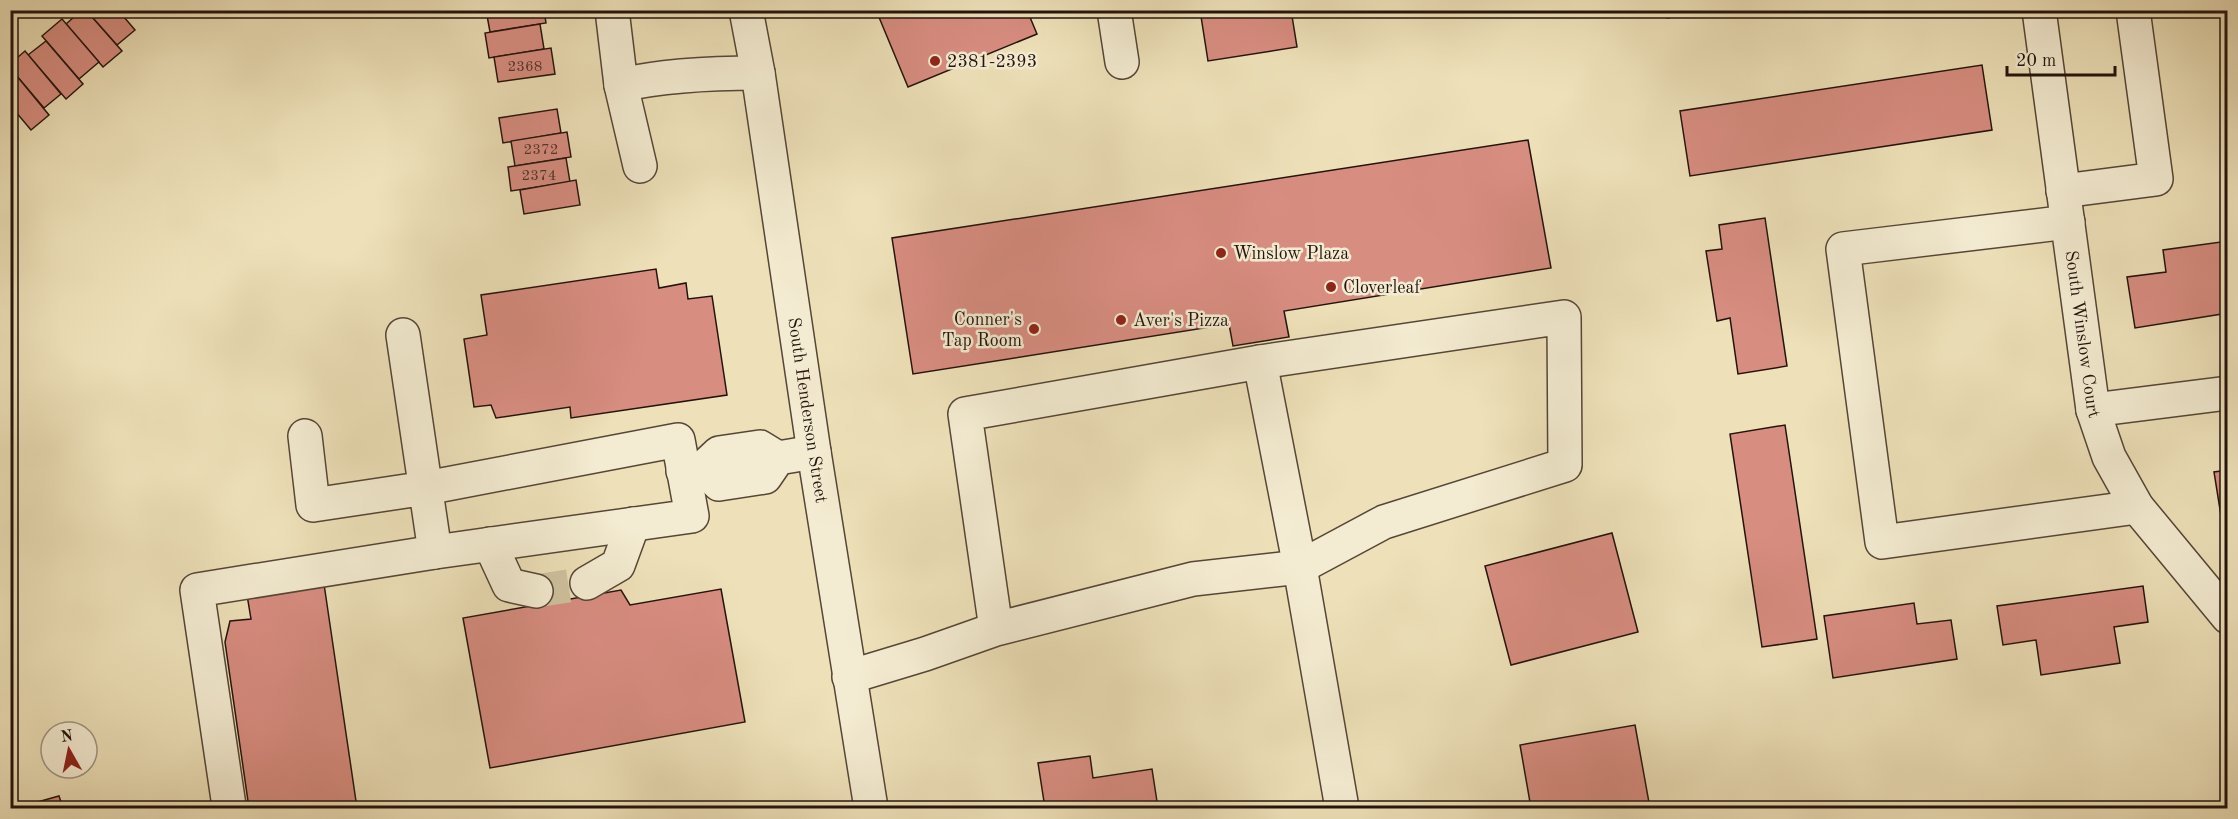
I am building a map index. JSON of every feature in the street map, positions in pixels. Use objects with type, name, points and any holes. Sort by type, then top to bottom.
[{"type":"street","points":[[612,10],[621,85],[640,166]]},
{"type":"street","name":"South Henderson Street","points":[[746,10],[758,73],[814,452],[871,808]]},
{"type":"street","points":[[1114,10],[1122,62]]},
{"type":"street","name":"South Winslow Court","points":[[2039,10],[2093,410],[2109,457],[2137,507],[2228,617]]},
{"type":"street","points":[[2133,10],[2156,179],[2065,206],[1843,249],[1882,542],[2137,507]]},
{"type":"street","points":[[621,85],[683,77],[758,73]]},
{"type":"street","points":[[849,677],[925,654],[996,628],[1193,579],[1300,567],[1384,522],[1564,465],[1564,317],[1260,362],[965,414],[996,628]]},
{"type":"street","points":[[404,335],[435,552]]},
{"type":"street","points":[[1260,362],[1300,567],[1342,808]]},
{"type":"street","points":[[2093,410],[2228,393]]},
{"type":"street","points":[[230,806],[197,590],[435,552],[692,516],[693,469],[678,440],[426,488],[314,505],[305,436]]},
{"type":"street","points":[[693,469],[719,484],[765,477],[778,458],[814,452]]},
{"type":"street","points":[[587,583],[618,565],[633,524]]},
{"type":"street","points":[[490,544],[509,585],[536,591]]},
{"type":"building","points":[[82,10],[86,10],[122,51],[103,67],[66,24]]},
{"type":"building","points":[[86,10],[118,10],[135,30],[117,45]]},
{"type":"building","points":[[486,10],[544,10],[546,23],[490,32]]},
{"type":"building","name":"2381-2393","points":[[876,10],[1027,10],[1037,34],[908,87]]},
{"type":"building","points":[[1200,10],[1291,10],[1297,47],[1208,61]]},
{"type":"building","points":[[1666,10],[1724,10],[1667,18]]},
{"type":"building","points":[[62,19],[99,62],[79,79],[42,36]]},
{"type":"building","points":[[540,24],[544,49],[489,58],[485,33]]},
{"type":"building","points":[[2228,33],[2228,69],[2221,34]]},
{"type":"building","points":[[46,41],[83,84],[66,99],[28,55]]},
{"type":"building","points":[[551,48],[555,74],[498,82],[494,57]]},
{"type":"building","points":[[25,51],[61,94],[44,108],[10,68],[10,64]]},
{"type":"building","points":[[1982,65],[1992,130],[1690,176],[1680,111]]},
{"type":"building","points":[[11,69],[49,115],[31,130],[10,105]]},
{"type":"building","points":[[557,109],[561,133],[503,143],[499,118]]},
{"type":"building","points":[[567,132],[571,157],[515,166],[511,141]]},
{"type":"building","name":"Winslow Plaza","points":[[1528,140],[1551,268],[1284,311],[1289,337],[1233,346],[1229,324],[913,374],[892,238]]},
{"type":"building","points":[[566,158],[570,182],[511,191],[508,167]]},
{"type":"building","points":[[576,180],[580,205],[524,214],[520,190]]},
{"type":"building","points":[[1765,218],[1787,366],[1738,374],[1730,318],[1717,321],[1706,251],[1722,249],[1719,225]]},
{"type":"building","points":[[2228,241],[2228,313],[2135,328],[2127,277],[2166,272],[2163,250]]},
{"type":"building","points":[[656,269],[659,288],[686,283],[688,299],[712,296],[727,395],[571,418],[570,407],[496,418],[491,405],[474,407],[464,339],[487,335],[481,295]]},
{"type":"building","points":[[1785,425],[1817,639],[1762,647],[1730,434]]},
{"type":"building","points":[[2228,470],[2228,521],[2222,522],[2214,472]]},
{"type":"building","points":[[1612,533],[1638,632],[1511,665],[1485,566]]},
{"type":"building","points":[[324,584],[357,808],[249,808],[225,642],[230,621],[251,619],[247,595]]},
{"type":"building","points":[[2143,586],[2148,622],[2114,627],[2120,663],[2041,675],[2036,640],[2003,645],[1997,606]]},
{"type":"building","points":[[721,589],[745,722],[490,768],[463,618],[621,590],[630,605]]},
{"type":"building","points":[[1914,603],[1917,624],[1951,620],[1957,659],[1833,678],[1824,616]]},
{"type":"building","points":[[1635,725],[1650,808],[1531,808],[1520,745]]},
{"type":"building","points":[[1090,756],[1093,778],[1152,769],[1158,808],[1045,808],[1038,763]]},
{"type":"building","points":[[59,796],[63,808],[16,808]]},
{"type":"tunnel","points":[[536,591],[587,583]]},
{"type":"place","name":"2381-2393","points":[[935,61]]},
{"type":"place","name":"Winslow Plaza","points":[[1221,253]]},
{"type":"place","name":"Cloverleaf","points":[[1331,287]]},
{"type":"place","name":"Aver's Pizza","points":[[1121,320]]},
{"type":"place","name":"Conner's Tap Room","points":[[1034,329]]}]
